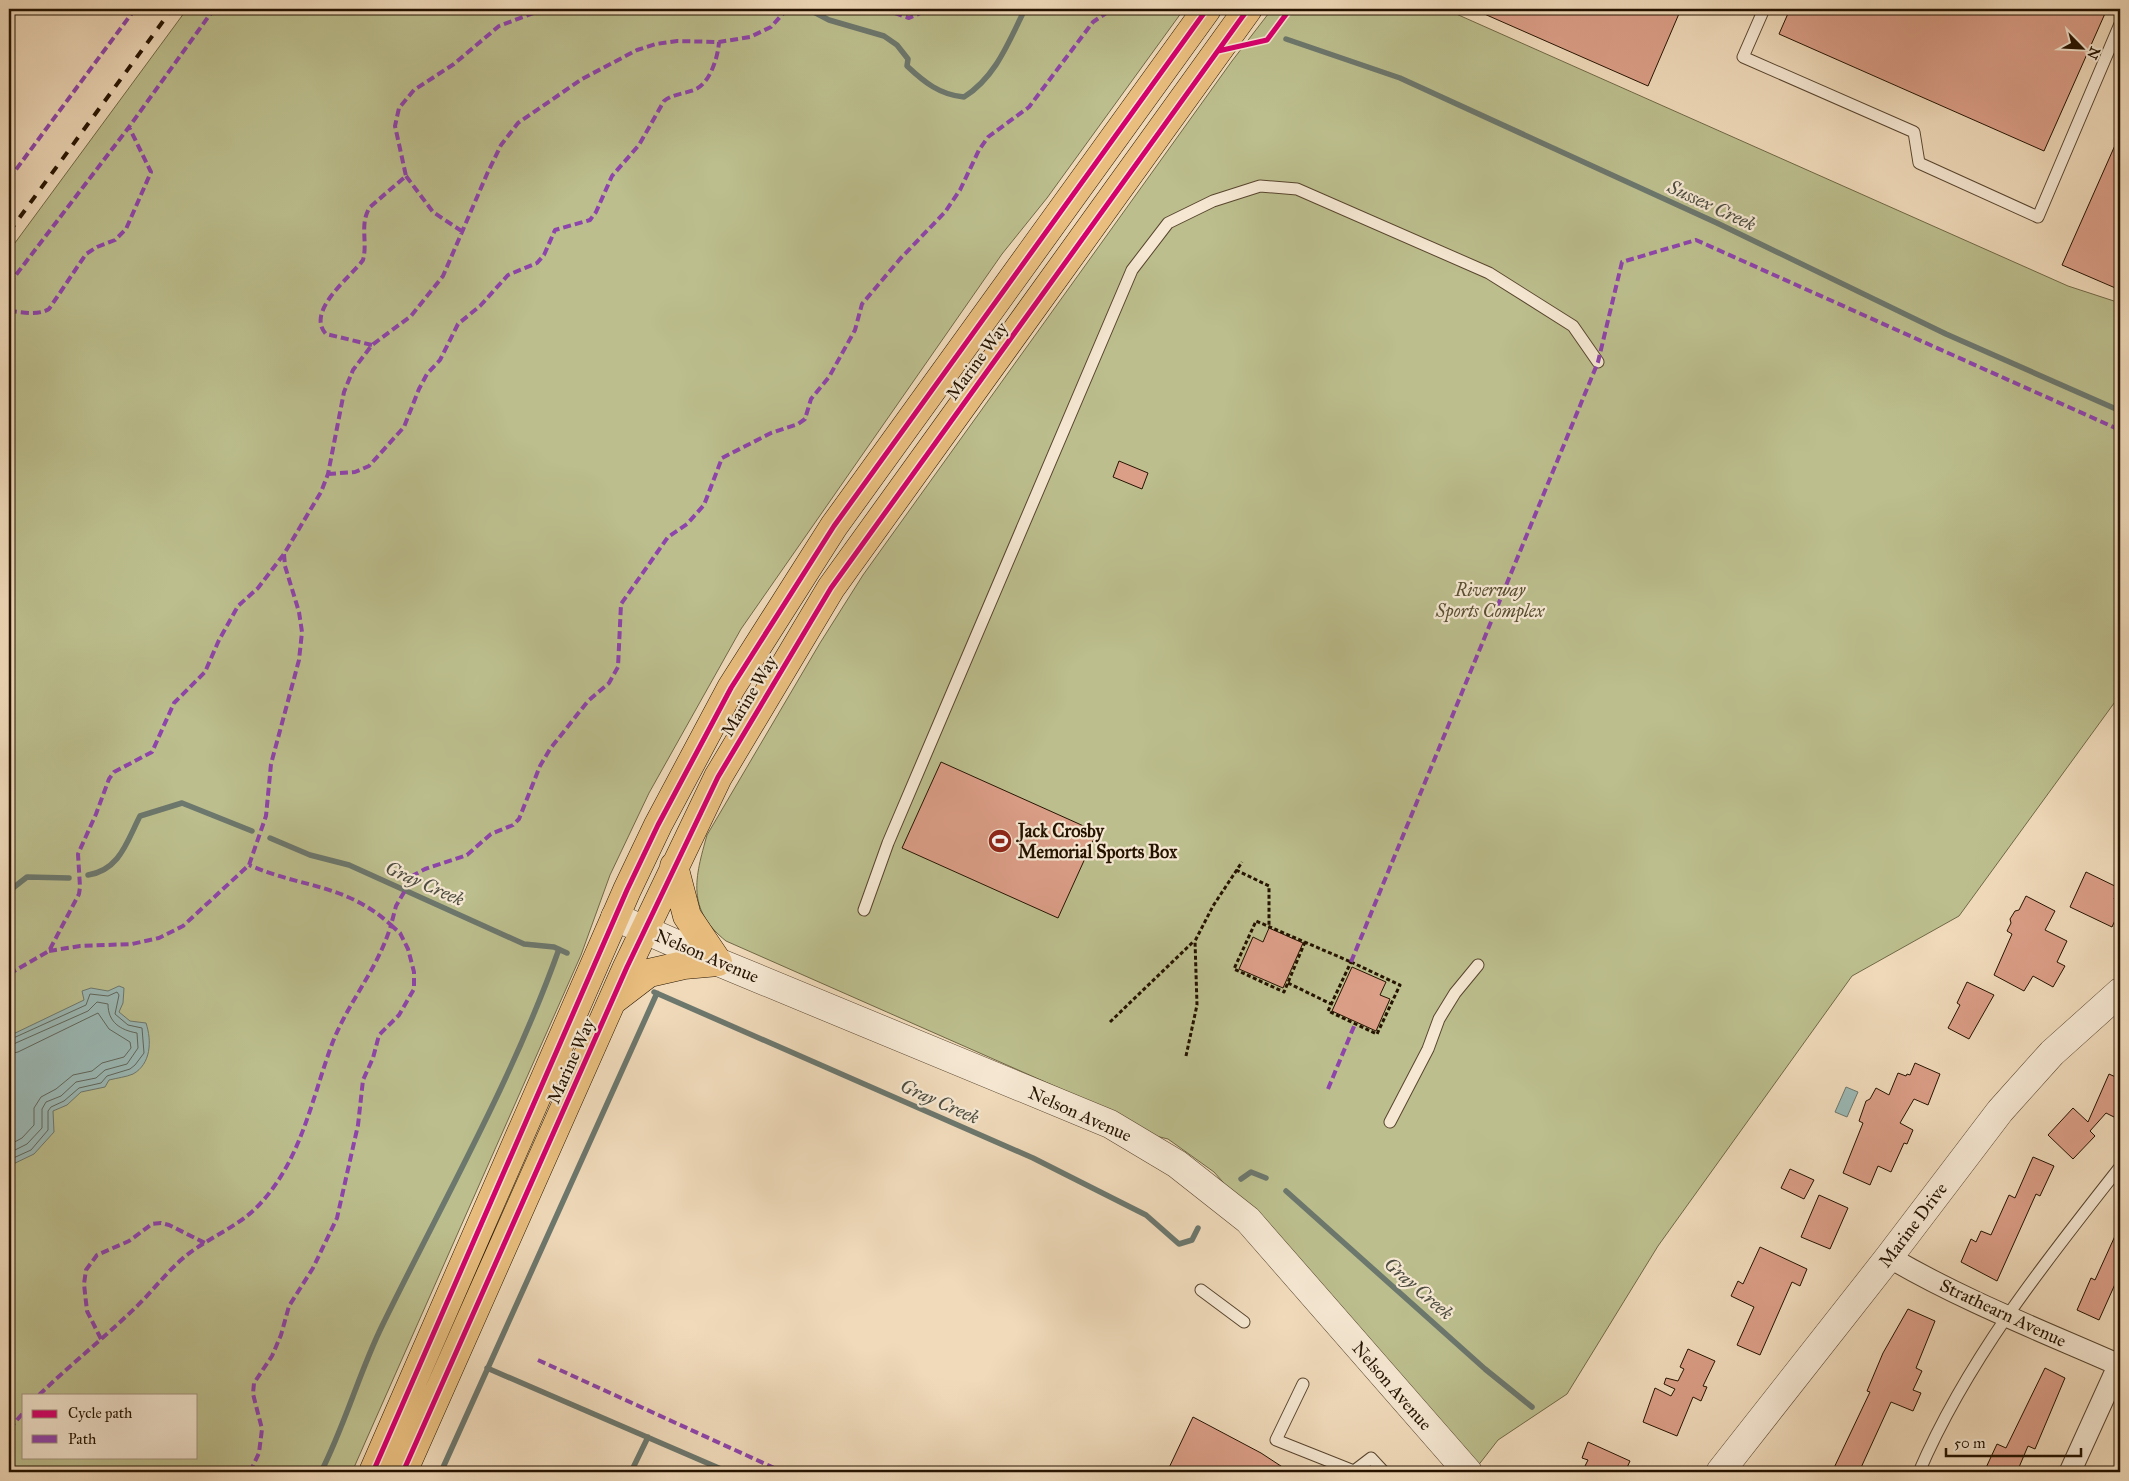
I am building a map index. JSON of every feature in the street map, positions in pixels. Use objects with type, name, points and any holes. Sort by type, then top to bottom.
[{"type":"main road","name":"Marine Way","points":[[373,1472],[615,916],[658,826],[731,688],[834,526],[1208,9]]},
{"type":"main road","name":"Marine Way","points":[[403,1472],[612,1001],[674,866],[718,777],[831,588],[1248,9]]},
{"type":"main road","points":[[612,1001],[649,973],[684,965],[718,962],[687,916],[674,866]]},
{"type":"street","name":"Nelson Avenue","points":[[615,916],[718,962],[1110,1124],[1177,1164],[1248,1220],[1468,1472]]},
{"type":"street","name":"Marine Drive","points":[[1720,1472],[1889,1257],[2000,1111],[2052,1053],[2120,992]]},
{"type":"street","name":"Strathearn Avenue","points":[[1889,1257],[2008,1316],[2119,1364]]},
{"type":"street","points":[[2070,1472],[2119,1364]]},
{"type":"lane","points":[[1764,9],[1743,57],[1914,132],[1919,162],[2038,216],[2120,24]]},
{"type":"lane","points":[[864,910],[888,843],[1132,270],[1168,224],[1212,201],[1260,186],[1297,189],[1489,273],[1573,326],[1598,362]]},
{"type":"lane","points":[[1390,1122],[1428,1049],[1439,1019],[1455,993],[1478,965]]},
{"type":"lane","points":[[1919,1472],[1936,1432],[2008,1316],[2050,1256],[2120,1167]]},
{"type":"lane","points":[[1201,1290],[1244,1322]]},
{"type":"lane","points":[[1303,1384],[1276,1440],[1354,1472],[1371,1458],[1384,1472]]},
{"type":"path","points":[[1110,1022],[1195,941],[1213,906],[1242,862]]},
{"type":"path","points":[[1236,870],[1269,886],[1269,927]]},
{"type":"path","points":[[1305,942],[1284,992],[1234,969],[1256,921],[1269,927],[1305,942],[1351,962],[1400,985],[1377,1034],[1328,1011],[1351,962]]},
{"type":"path","points":[[1186,1056],[1197,1005],[1195,941]]},
{"type":"path","points":[[1288,984],[1332,1004]]},
{"type":"green space","points":[[187,9],[1184,9],[1047,198],[1002,254],[741,629],[649,793],[610,875],[581,955],[352,1472],[9,1472],[9,251]]},
{"type":"green space","name":"Riverway Sports Complex","points":[[1272,9],[1445,9],[2068,286],[2120,303],[2120,695],[1959,916],[1852,976],[1658,1246],[1567,1394],[1498,1440],[1477,1467],[1214,1172],[1168,1139],[1156,1136],[1102,1107],[726,941],[704,917],[699,905],[697,892],[699,865],[707,835],[820,643],[863,575],[1232,61]]},
{"type":"water","points":[[119,986],[124,988],[123,1003],[119,1012],[130,1021],[146,1023],[149,1037],[147,1058],[139,1070],[133,1074],[109,1080],[105,1087],[81,1092],[67,1105],[53,1111],[54,1132],[34,1154],[9,1166],[9,1036],[84,1000],[82,991],[91,988],[108,991]]},
{"type":"water","points":[[1846,1087],[1858,1092],[1847,1117],[1835,1112]]},
{"type":"building","points":[[1473,9],[1681,9],[1648,86]]},
{"type":"building","points":[[1790,9],[2107,9],[2044,151],[1779,34]]},
{"type":"building","points":[[2120,134],[2120,290],[2062,265]]},
{"type":"building","points":[[1119,461],[1148,473],[1142,489],[1113,477]]},
{"type":"building","name":"Jack Crosby Memorial Sports Box","points":[[941,762],[1097,832],[1058,918],[902,848]]},
{"type":"building","points":[[2086,872],[2119,888],[2114,899],[2118,901],[2116,905],[2120,909],[2112,927],[2070,907]]},
{"type":"building","points":[[2026,896],[2055,911],[2045,930],[2067,941],[2057,962],[2065,966],[2053,987],[2033,976],[2024,991],[1994,975],[2012,934],[2007,931],[2011,923],[2010,919],[2015,911],[2019,910]]},
{"type":"building","points":[[1269,928],[1303,943],[1283,988],[1239,969],[1253,937],[1263,942]]},
{"type":"building","points":[[1352,967],[1386,982],[1380,995],[1390,999],[1376,1031],[1332,1011]]},
{"type":"building","points":[[1967,982],[1994,995],[1969,1039],[1948,1028],[1960,1005],[1957,1003]]},
{"type":"building","points":[[1915,1063],[1940,1074],[1928,1105],[1914,1099],[1900,1123],[1913,1130],[1907,1144],[1904,1143],[1891,1172],[1878,1166],[1870,1185],[1843,1173],[1863,1123],[1859,1121],[1866,1101],[1870,1099],[1876,1088],[1889,1095],[1898,1073],[1906,1076],[1907,1074],[1910,1075]]},
{"type":"building","points":[[2109,1074],[2120,1079],[2120,1120],[2106,1113],[2090,1131],[2095,1136],[2073,1159],[2048,1135],[2073,1108],[2088,1122]]},
{"type":"building","points":[[2033,1157],[2054,1166],[2040,1196],[2036,1194],[1997,1281],[1961,1262],[1971,1239],[1976,1242],[1981,1231],[1991,1235],[2009,1195],[2015,1198]]},
{"type":"building","points":[[1790,1169],[1814,1180],[1804,1199],[1781,1188]]},
{"type":"building","points":[[1819,1195],[1848,1208],[1830,1249],[1801,1237]]},
{"type":"building","points":[[2120,1225],[2120,1273],[2099,1320],[2077,1310],[2091,1278],[2095,1280]]},
{"type":"building","points":[[1760,1247],[1807,1269],[1800,1286],[1792,1282],[1760,1355],[1737,1345],[1754,1307],[1731,1296],[1738,1281],[1743,1284]]},
{"type":"building","points":[[1908,1309],[1935,1321],[1916,1368],[1922,1371],[1913,1390],[1921,1393],[1913,1411],[1891,1402],[1859,1472],[1832,1472],[1870,1392],[1867,1391],[1883,1353]]},
{"type":"building","points":[[1688,1349],[1715,1361],[1703,1386],[1707,1387],[1701,1401],[1693,1397],[1677,1436],[1643,1422],[1655,1388],[1671,1396],[1675,1389],[1664,1384],[1666,1378],[1678,1381],[1684,1369],[1680,1367]]},
{"type":"building","points":[[2045,1368],[2065,1378],[2035,1449],[2028,1446],[2017,1472],[1984,1472],[1997,1444],[2006,1448]]},
{"type":"building","points":[[1193,1417],[1261,1453],[1290,1472],[1167,1472]]},
{"type":"building","points":[[1588,1442],[1630,1461],[1625,1472],[1582,1472],[1588,1460],[1582,1458]]},
{"type":"waterway","name":"Sussex Creek","points":[[808,9],[829,20],[884,36],[897,45],[908,59],[907,66],[926,82],[947,94],[964,97],[975,89],[993,69],[1007,46],[1025,9]]},
{"type":"waterway","name":"Sussex Creek","points":[[1286,39],[1400,78],[1717,223],[1946,334],[2116,409],[2120,408]]},
{"type":"waterway","name":"Gray Creek","points":[[88,875],[99,872],[115,861],[140,816],[182,803],[252,831]]},
{"type":"waterway","name":"Gray Creek","points":[[270,838],[310,855],[349,865],[524,944],[554,947],[567,953]]},
{"type":"waterway","name":"Gray Creek","points":[[9,891],[27,877],[69,878]]},
{"type":"waterway","points":[[321,1472],[382,1326],[476,1140],[520,1046],[559,949]]},
{"type":"waterway","name":"Gray Creek","points":[[654,992],[1033,1158],[1146,1215],[1179,1244],[1192,1240],[1198,1228]]},
{"type":"waterway","points":[[441,1472],[657,993]]},
{"type":"waterway","name":"Gray Creek","points":[[1241,1179],[1251,1172],[1266,1178]]},
{"type":"waterway","name":"Gray Creek","points":[[1286,1191],[1485,1369],[1532,1407]]},
{"type":"waterway","points":[[487,1368],[728,1472]]},
{"type":"waterway","points":[[631,1472],[648,1437]]},
{"type":"railway","points":[[9,232],[172,9]]},
{"type":"marked path","points":[[9,179],[135,9]]},
{"type":"marked path","points":[[9,284],[129,127],[214,9]]},
{"type":"marked path","points":[[372,345],[326,334],[321,325],[321,315],[332,295],[363,260],[365,247],[364,226],[370,207],[406,176],[395,126],[399,108],[414,90],[454,64],[499,26],[544,9]]},
{"type":"marked path","points":[[9,974],[49,951],[79,894],[78,854],[109,779],[114,772],[152,752],[174,703],[205,672],[219,640],[238,606],[258,588],[284,554],[321,492],[328,474],[344,392],[353,370],[372,345],[411,316],[443,276],[501,145],[518,123],[582,79],[637,50],[656,44],[677,41],[719,42],[750,37],[771,27],[787,9]]},
{"type":"marked path","points":[[883,9],[909,18],[930,9]]},
{"type":"marked path","points":[[250,1472],[259,1453],[262,1429],[253,1394],[254,1383],[272,1356],[281,1335],[289,1306],[313,1268],[337,1218],[358,1125],[363,1080],[373,1058],[379,1035],[399,1015],[414,989],[414,972],[408,949],[400,933],[391,925],[396,906],[414,875],[425,869],[467,855],[491,834],[513,825],[519,819],[540,766],[550,749],[588,701],[609,683],[618,667],[621,604],[668,537],[687,524],[704,505],[722,458],[771,433],[798,424],[805,419],[811,399],[829,377],[855,330],[862,304],[900,259],[945,212],[960,190],[979,150],[988,137],[1029,107],[1093,22],[1112,9]]},
{"type":"marked path","points":[[328,474],[355,472],[369,466],[404,427],[419,389],[427,374],[440,360],[458,324],[480,306],[508,275],[537,263],[544,255],[555,230],[590,220],[596,212],[612,176],[639,145],[664,101],[675,95],[694,90],[705,82],[715,62],[719,42]]},
{"type":"marked path","points":[[9,311],[34,313],[49,309],[86,254],[97,247],[115,240],[126,229],[151,172],[129,127]]},
{"type":"marked path","points":[[406,176],[433,212],[463,232]]},
{"type":"marked path","points":[[1351,962],[1598,362],[1622,262],[1696,240],[2120,430]]},
{"type":"marked path","points":[[49,951],[80,946],[132,944],[159,938],[183,926],[249,865],[266,816],[271,764],[299,660],[302,632],[299,612],[285,566],[284,554]]},
{"type":"marked path","points":[[40,1394],[135,1308],[182,1259],[248,1215],[272,1189],[295,1151],[332,1044],[346,1014],[379,956],[385,941],[391,925],[374,911],[357,901],[249,865]]},
{"type":"marked path","points":[[1328,1089],[1355,1024]]},
{"type":"marked path","points":[[101,1339],[87,1311],[84,1284],[86,1270],[97,1255],[129,1241],[152,1224],[161,1223],[169,1225],[205,1243]]},
{"type":"marked path","points":[[538,1360],[783,1472]]},
{"type":"marked path","points":[[9,1429],[22,1414]]},
{"type":"cycle path","points":[[373,1472],[627,890],[658,825],[731,688],[834,526],[1207,9]]},
{"type":"cycle path","points":[[403,1472],[627,967],[718,777],[831,588],[1248,9]]},
{"type":"cycle path","points":[[1218,51],[1267,40],[1290,9]]},
{"type":"place","name":"Jack Crosby Memorial Sports Box","points":[[1000,841]]}]
